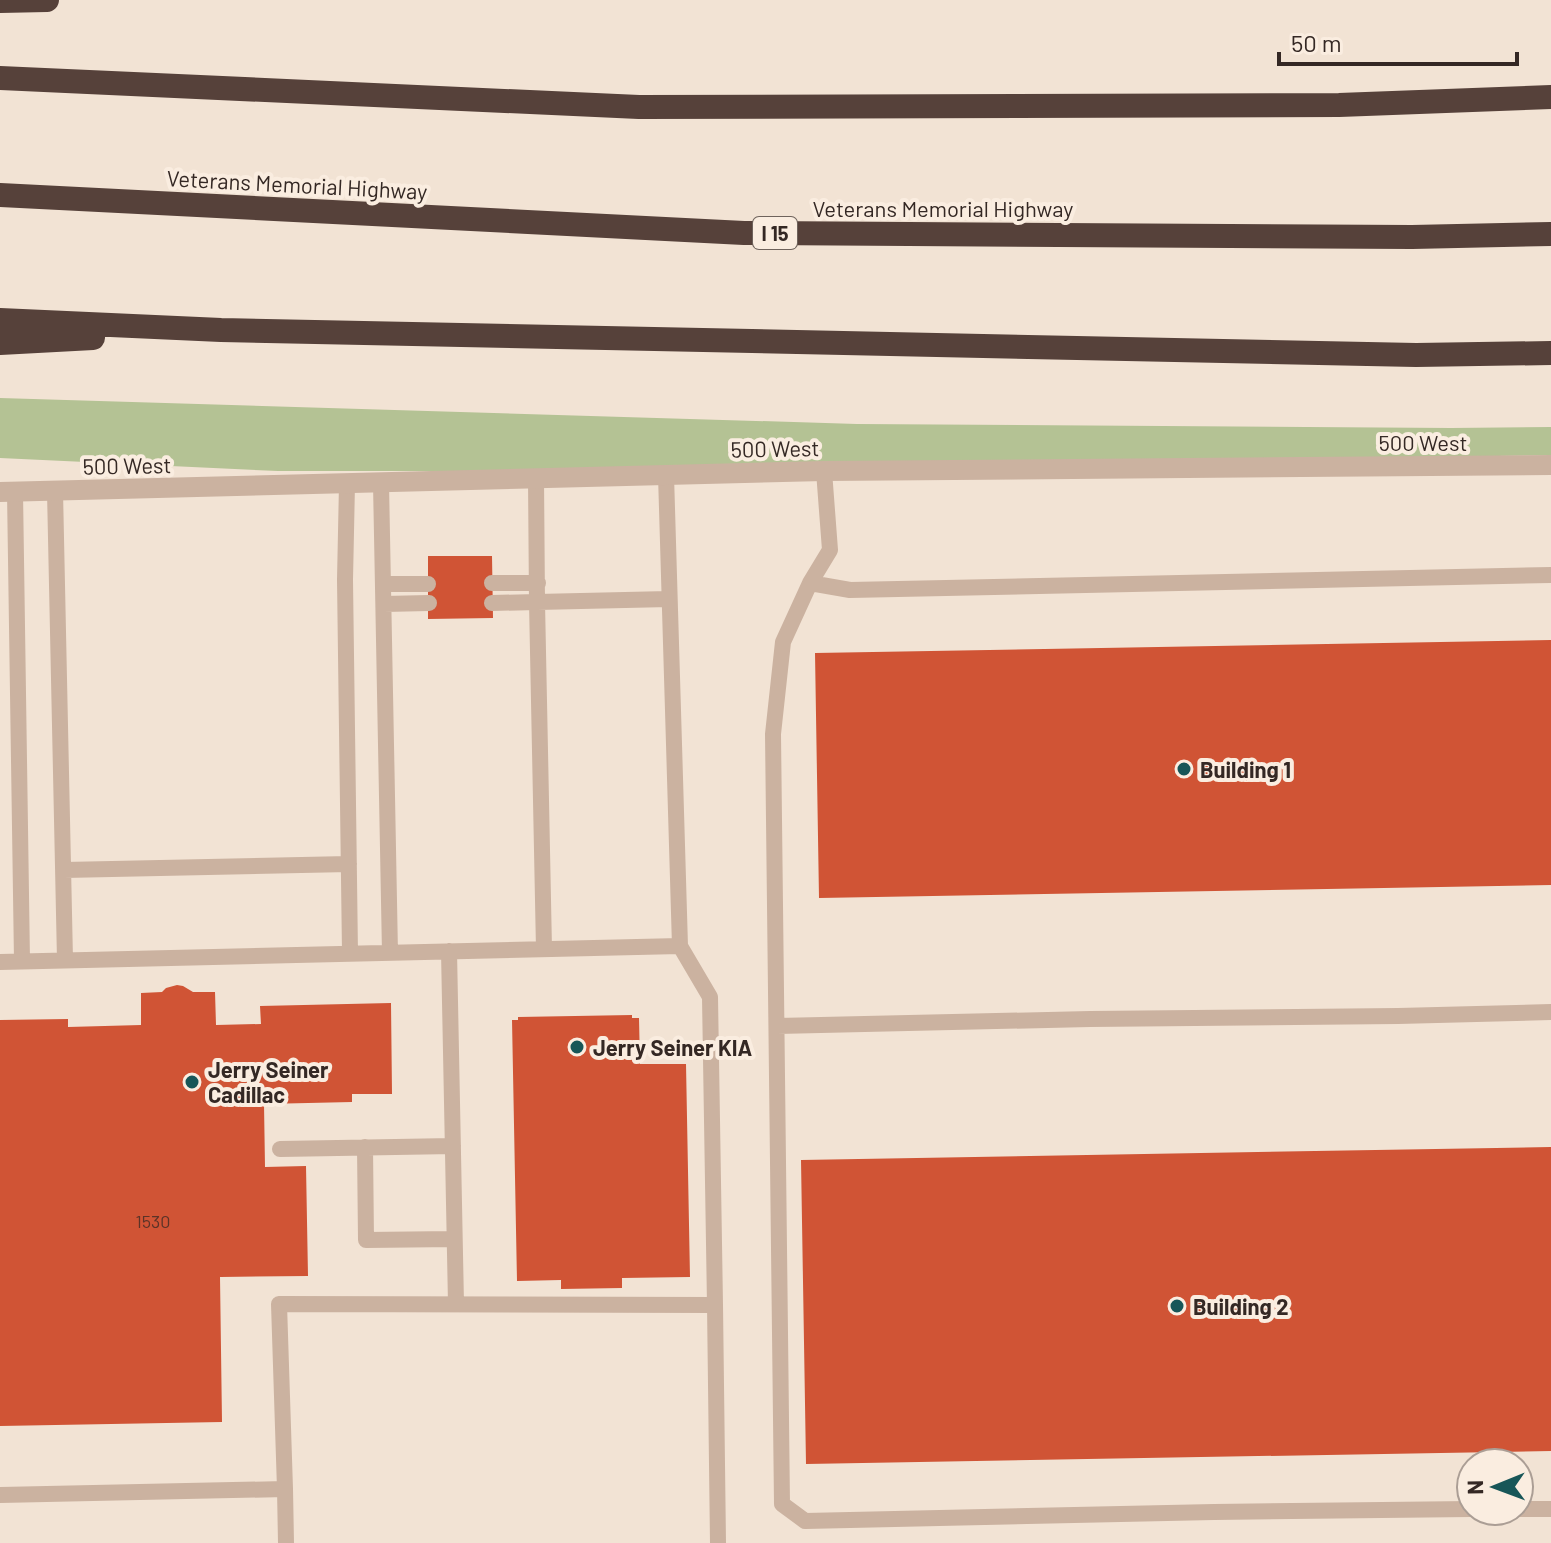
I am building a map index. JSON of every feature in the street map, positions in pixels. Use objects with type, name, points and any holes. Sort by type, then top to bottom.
[{"type":"highway","points":[[0,1],[47,0]]},
{"type":"highway","points":[[0,78],[639,107],[1339,105],[1551,97]]},
{"type":"highway","name":"Veterans Memorial Highway","points":[[0,195],[744,233],[1396,237],[1551,234]]},
{"type":"highway","points":[[0,320],[221,330],[1416,355],[1551,353]]},
{"type":"highway","points":[[0,343],[221,330]]},
{"type":"street","name":"500 West","points":[[7,492],[824,471],[1551,465]]},
{"type":"lane","points":[[824,471],[830,550],[810,583],[783,642],[773,734],[782,1504],[805,1521],[1455,1509]]},
{"type":"lane","points":[[666,475],[680,946],[710,997],[718,1543]]},
{"type":"lane","points":[[536,478],[544,949]]},
{"type":"lane","points":[[381,483],[390,953]]},
{"type":"lane","points":[[347,484],[345,580],[350,953]]},
{"type":"lane","points":[[55,491],[65,960]]},
{"type":"lane","points":[[7,492],[22,961]]},
{"type":"lane","points":[[810,583],[850,590],[1551,575]]},
{"type":"lane","points":[[492,583],[538,583]]},
{"type":"lane","points":[[384,584],[428,584]]},
{"type":"lane","points":[[492,603],[669,599]]},
{"type":"lane","points":[[384,604],[429,603]]},
{"type":"lane","points":[[64,870],[349,864]]},
{"type":"lane","points":[[0,962],[680,946]]},
{"type":"lane","points":[[449,951],[456,1304]]},
{"type":"lane","points":[[777,1026],[1551,1012]]},
{"type":"lane","points":[[280,1149],[453,1146]]},
{"type":"lane","points":[[365,1147],[366,1240],[454,1239]]},
{"type":"lane","points":[[286,1543],[279,1304],[715,1305]]},
{"type":"lane","points":[[0,1495],[285,1489]]},
{"type":"green space","points":[[0,398],[857,424],[1551,427],[1551,455],[658,471],[278,471],[0,458]]},
{"type":"building","points":[[428,556],[492,556],[493,618],[428,619]]},
{"type":"building","name":"Building 1","points":[[1551,640],[1551,885],[819,898],[815,653]]},
{"type":"building","points":[[177,985],[193,992],[215,992],[216,1025],[261,1024],[260,1006],[391,1003],[392,1094],[352,1094],[352,1102],[264,1104],[265,1167],[306,1166],[308,1276],[220,1277],[222,1422],[0,1426],[0,1020],[68,1019],[68,1027],[141,1025],[141,993],[162,992]]},
{"type":"building","points":[[632,1015],[632,1018],[639,1018],[640,1064],[686,1064],[690,1277],[622,1278],[622,1288],[561,1289],[561,1280],[517,1281],[512,1020],[518,1020],[518,1017]]},
{"type":"building","name":"Building 2","points":[[1551,1147],[1551,1451],[1535,1451],[1535,1447],[1455,1447],[1455,1453],[806,1464],[801,1160]]},
{"type":"place","name":"Building 1","points":[[1184,769]]},
{"type":"place","name":"Jerry Seiner KIA","points":[[577,1047]]},
{"type":"place","name":"Jerry Seiner Cadillac","points":[[192,1082]]},
{"type":"place","name":"Building 2","points":[[1177,1306]]}]
